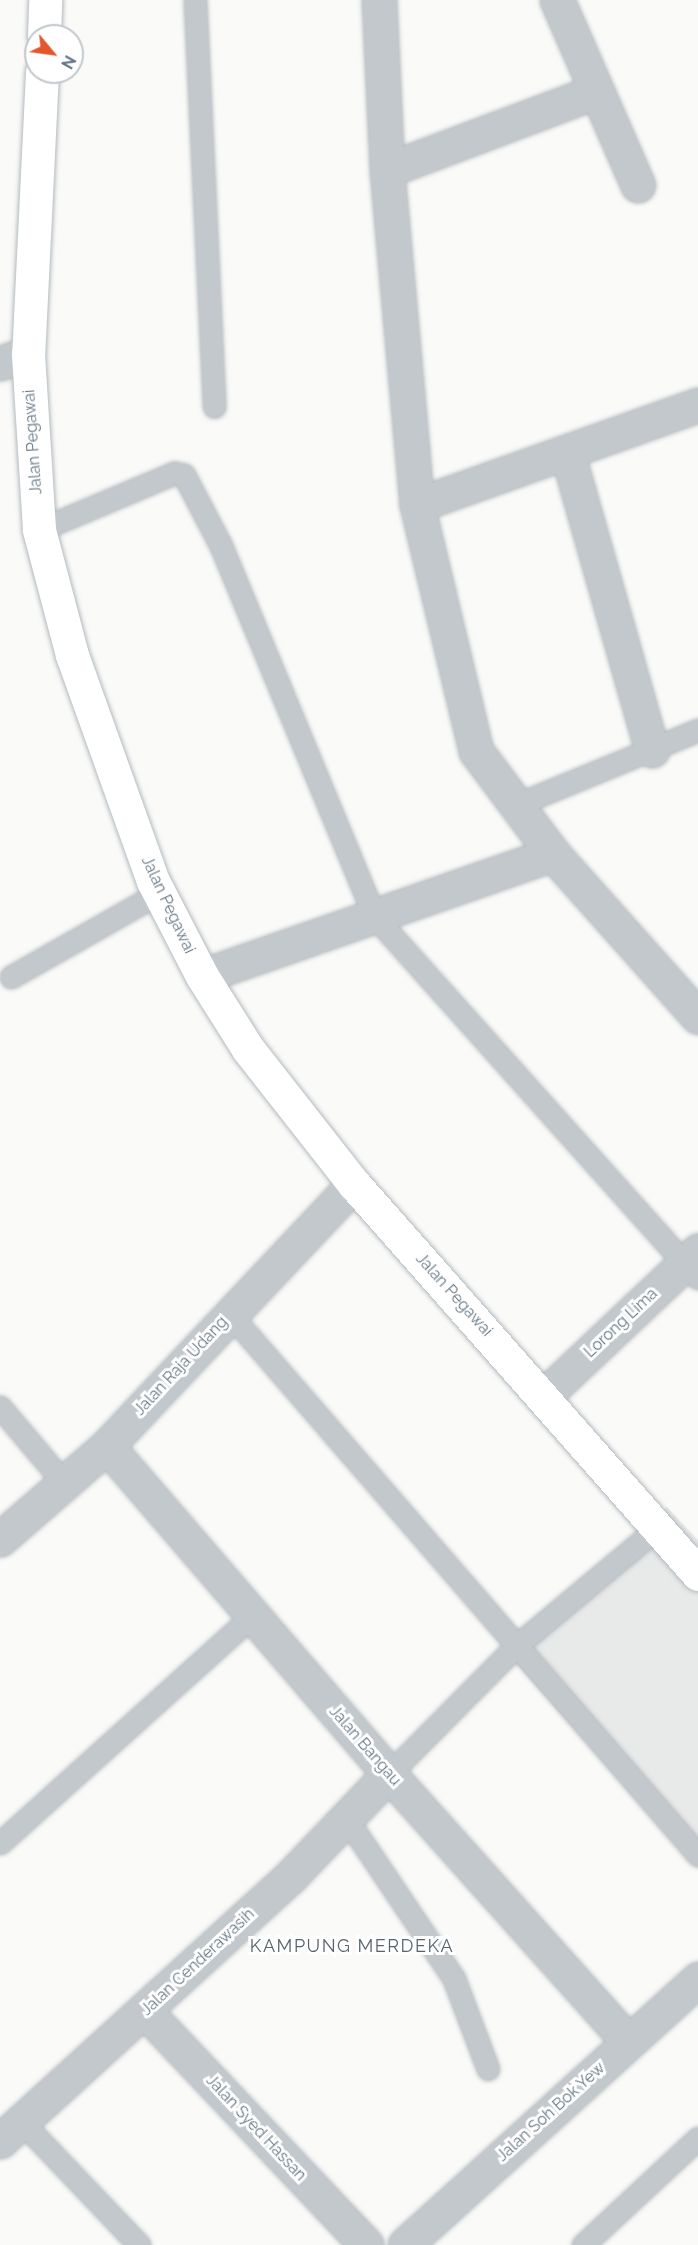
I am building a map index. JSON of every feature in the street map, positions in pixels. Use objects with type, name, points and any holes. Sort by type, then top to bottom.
[{"type":"street","points":[[44,24],[45,0]]},
{"type":"street","points":[[378,0],[387,170],[417,506],[476,750],[553,854],[698,1017]]},
{"type":"street","points":[[557,0],[594,92],[638,184]]},
{"type":"street","name":"Jalan Pegawai","points":[[41,84],[14,358],[39,530],[72,655],[159,892],[202,976],[248,1049],[354,1184],[544,1396],[656,1529],[698,1574]]},
{"type":"street","points":[[387,170],[594,92]]},
{"type":"street","points":[[417,506],[698,405]]},
{"type":"street","points":[[567,452],[652,750]]},
{"type":"street","points":[[202,976],[553,854]]},
{"type":"street","name":"Jalan Raja Udang","points":[[0,1539],[66,1485],[107,1446],[229,1313],[354,1184]]},
{"type":"street","name":"Lorong Lima","points":[[544,1396],[693,1264]]},
{"type":"street","name":"Jalan Bangau","points":[[107,1446],[389,1774],[628,2041]]},
{"type":"street","name":"Jalan Cenderawasih","points":[[11,2131],[292,1875],[389,1774]]},
{"type":"street","name":"Jalan Soh Bok Yew","points":[[405,2245],[698,1979]]},
{"type":"street","name":"Jalan Syed Hassan","points":[[145,2011],[366,2245]]},
{"type":"lane","points":[[195,0],[214,407]]},
{"type":"lane","points":[[39,530],[174,473],[183,475],[221,546],[375,917],[693,1264]]},
{"type":"lane","points":[[516,805],[698,730]]},
{"type":"lane","points":[[11,977],[159,892]]},
{"type":"lane","points":[[229,1313],[515,1647],[698,1855]]},
{"type":"lane","points":[[0,1407],[66,1485]]},
{"type":"lane","points":[[389,1774],[515,1647],[656,1529]]},
{"type":"lane","points":[[0,1843],[253,1615]]},
{"type":"lane","points":[[346,1818],[454,1979],[488,2069]]},
{"type":"lane","points":[[11,2131],[139,2245]]},
{"type":"lane","points":[[583,2245],[698,2138]]},
{"type":"shaded area","points":[[667,1507],[698,1540],[698,1867],[501,1647]]},
{"type":"district","name":"KAMPUNG MERDEKA","points":[[352,1946]]}]
